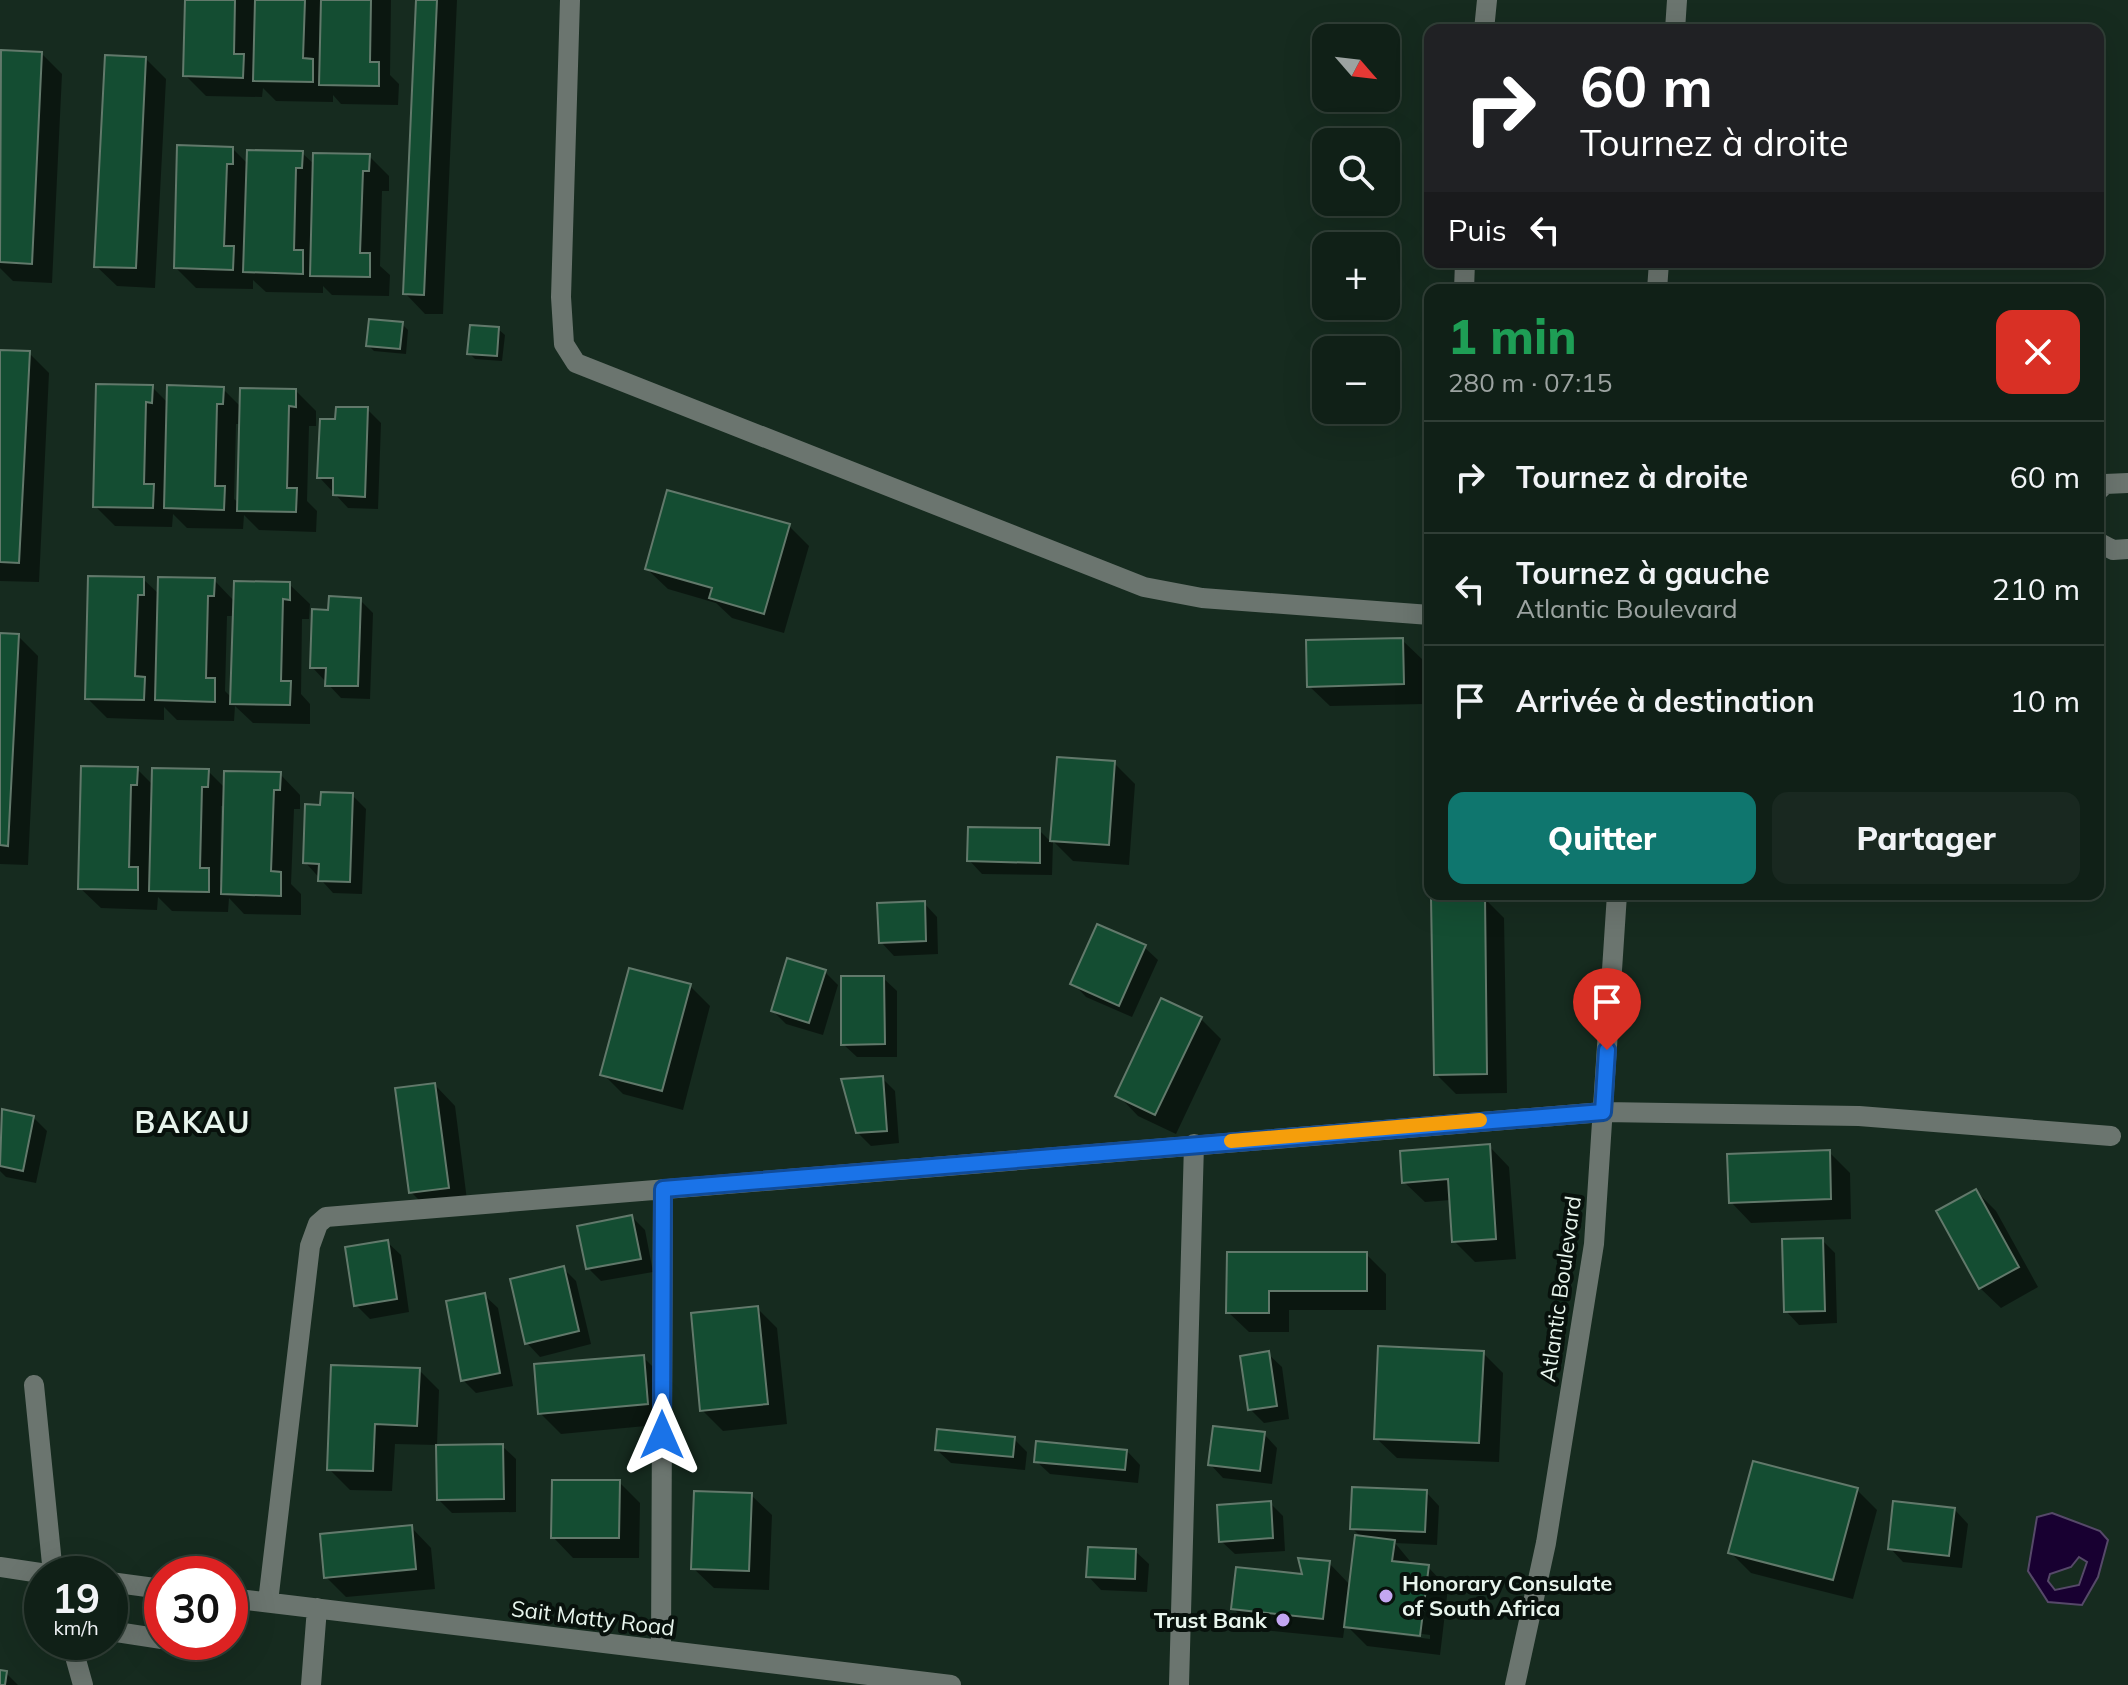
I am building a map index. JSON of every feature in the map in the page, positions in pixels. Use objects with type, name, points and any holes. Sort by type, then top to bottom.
[{"type":"street","points":[[570,0],[561,297],[564,344],[576,363],[1144,587],[1202,598],[1424,615]]},
{"type":"street","points":[[1485,24],[1487,0]]},
{"type":"street","points":[[1675,24],[1677,0]]},
{"type":"street","points":[[2104,485],[2128,483]]},
{"type":"street","points":[[2104,545],[2113,550],[2128,549]]},
{"type":"street","name":"Atlantic Boulevard","points":[[1515,1685],[1546,1543],[1594,1244],[1617,900]]},
{"type":"street","points":[[268,1602],[310,1246],[318,1224],[326,1217],[1603,1112],[1859,1116],[2111,1136]]},
{"type":"street","points":[[1179,1685],[1194,1144]]},
{"type":"street","points":[[661,1650],[663,1189]]},
{"type":"street","points":[[34,1385],[48,1556]]},
{"type":"street","points":[[0,1567],[24,1570]]},
{"type":"street","name":"Sait Matty Road","points":[[248,1600],[661,1650],[865,1680],[951,1685]]},
{"type":"street","points":[[311,1685],[317,1608]]},
{"type":"street","points":[[76,1660],[83,1685]]},
{"type":"shaded area","points":[[2052,1513],[2100,1531],[2108,1540],[2098,1577],[2082,1605],[2048,1602],[2028,1571],[2037,1517]],"holes":[[[2079,1557],[2087,1562],[2079,1585],[2055,1590],[2048,1581],[2050,1574],[2071,1567]]]},
{"type":"building","points":[[185,0],[235,0],[234,54],[244,54],[243,78],[183,76]]},
{"type":"building","points":[[255,0],[305,0],[303,58],[313,59],[313,82],[253,81]]},
{"type":"building","points":[[321,0],[371,0],[370,62],[379,62],[379,86],[319,85]]},
{"type":"building","points":[[416,0],[437,0],[424,295],[403,294]]},
{"type":"building","points":[[1,50],[42,52],[32,264],[0,262]]},
{"type":"building","points":[[105,55],[146,57],[136,268],[94,267]]},
{"type":"building","points":[[177,145],[233,147],[233,164],[227,164],[224,246],[234,246],[233,270],[174,268]]},
{"type":"building","points":[[247,150],[303,151],[302,168],[296,168],[294,250],[303,250],[303,274],[243,272]]},
{"type":"building","points":[[313,153],[370,154],[369,171],[363,171],[360,253],[370,253],[370,277],[310,276]]},
{"type":"building","points":[[369,319],[403,322],[400,349],[366,346]]},
{"type":"building","points":[[470,325],[499,327],[497,356],[467,354]]},
{"type":"building","points":[[0,350],[30,351],[19,563],[0,562]]},
{"type":"building","points":[[96,384],[153,385],[152,403],[146,402],[144,484],[154,484],[153,508],[93,507]]},
{"type":"building","points":[[167,385],[224,387],[223,404],[217,404],[215,486],[225,486],[224,510],[164,508]]},
{"type":"building","points":[[240,388],[296,389],[296,407],[289,406],[287,488],[297,488],[296,512],[237,511]]},
{"type":"building","points":[[336,407],[368,407],[365,497],[333,495],[333,478],[317,478],[320,419],[335,419]]},
{"type":"building","points":[[667,490],[790,524],[764,614],[709,598],[712,588],[645,569]]},
{"type":"building","points":[[88,576],[144,577],[144,595],[138,595],[135,676],[145,677],[144,700],[85,699]]},
{"type":"building","points":[[158,577],[215,578],[214,596],[208,596],[206,678],[215,678],[215,702],[155,700]]},
{"type":"building","points":[[234,581],[290,582],[290,600],[283,599],[281,681],[291,681],[290,705],[230,704]]},
{"type":"building","points":[[329,596],[361,598],[358,686],[325,686],[326,668],[310,668],[312,609],[328,610]]},
{"type":"building","points":[[0,633],[19,634],[8,846],[0,845]]},
{"type":"building","points":[[1403,638],[1404,684],[1307,687],[1306,640]]},
{"type":"building","points":[[1057,757],[1115,761],[1109,845],[1050,841]]},
{"type":"building","points":[[81,766],[138,767],[137,785],[131,785],[129,867],[138,867],[138,890],[78,889]]},
{"type":"building","points":[[152,768],[209,769],[208,787],[202,787],[200,868],[209,868],[209,892],[149,891]]},
{"type":"building","points":[[224,771],[281,772],[280,790],[274,790],[271,871],[281,872],[281,896],[221,894]]},
{"type":"building","points":[[321,792],[353,793],[350,882],[318,881],[319,864],[303,863],[305,804],[320,805]]},
{"type":"building","points":[[968,827],[1040,828],[1040,863],[967,861]]},
{"type":"building","points":[[1431,900],[1485,900],[1487,1074],[1434,1075]]},
{"type":"building","points":[[925,901],[926,941],[879,943],[877,903]]},
{"type":"building","points":[[1097,924],[1146,945],[1119,1006],[1070,984]]},
{"type":"building","points":[[787,958],[826,970],[809,1023],[771,1011]]},
{"type":"building","points":[[629,968],[691,984],[662,1091],[600,1075]]},
{"type":"building","points":[[841,976],[884,976],[885,1044],[841,1045]]},
{"type":"building","points":[[1161,998],[1202,1017],[1155,1115],[1115,1096]]},
{"type":"building","points":[[883,1076],[887,1131],[856,1133],[841,1079]]},
{"type":"building","points":[[435,1083],[449,1188],[409,1193],[395,1088]]},
{"type":"building","points":[[2,1109],[34,1116],[23,1171],[0,1166]]},
{"type":"building","points":[[1490,1144],[1496,1239],[1452,1242],[1448,1179],[1402,1183],[1400,1151]]},
{"type":"building","points":[[1830,1150],[1831,1199],[1729,1203],[1727,1154]]},
{"type":"building","points":[[1976,1189],[2019,1267],[1979,1289],[1936,1211]]},
{"type":"building","points":[[632,1215],[641,1259],[586,1269],[577,1226]]},
{"type":"building","points":[[1823,1238],[1825,1311],[1784,1312],[1782,1239]]},
{"type":"building","points":[[388,1240],[397,1299],[354,1306],[345,1247]]},
{"type":"building","points":[[1227,1252],[1367,1252],[1367,1291],[1269,1291],[1269,1313],[1226,1313]]},
{"type":"building","points":[[564,1266],[579,1331],[525,1344],[510,1279]]},
{"type":"building","points":[[485,1293],[500,1373],[461,1381],[446,1301]]},
{"type":"building","points":[[758,1306],[768,1404],[700,1411],[691,1313]]},
{"type":"building","points":[[1378,1346],[1484,1351],[1479,1443],[1374,1439]]},
{"type":"building","points":[[1269,1351],[1277,1406],[1248,1410],[1240,1356]]},
{"type":"building","points":[[644,1355],[648,1404],[538,1414],[534,1364]]},
{"type":"building","points":[[331,1365],[420,1368],[417,1426],[375,1424],[373,1471],[327,1470]]},
{"type":"building","points":[[1213,1426],[1265,1432],[1260,1471],[1208,1465]]},
{"type":"building","points":[[937,1429],[1015,1437],[1013,1457],[935,1450]]},
{"type":"building","points":[[1036,1441],[1127,1450],[1125,1470],[1034,1462]]},
{"type":"building","points":[[503,1444],[504,1499],[437,1500],[436,1445]]},
{"type":"building","points":[[1753,1461],[1858,1488],[1833,1580],[1728,1553]]},
{"type":"building","points":[[552,1480],[620,1480],[619,1538],[551,1538]]},
{"type":"building","points":[[1352,1487],[1427,1490],[1425,1532],[1350,1529]]},
{"type":"building","points":[[694,1491],[752,1493],[749,1571],[691,1569]]},
{"type":"building","points":[[1271,1501],[1273,1538],[1219,1542],[1217,1505]]},
{"type":"building","points":[[1893,1501],[1955,1508],[1949,1556],[1888,1549]]},
{"type":"building","points":[[412,1525],[416,1569],[324,1578],[320,1534]]},
{"type":"building","name":"Honorary Consulate of South Africa","points":[[1355,1535],[1395,1540],[1392,1561],[1429,1565],[1420,1636],[1344,1627]]},
{"type":"building","points":[[1088,1547],[1136,1549],[1135,1579],[1086,1577]]},
{"type":"building","points":[[1298,1558],[1330,1561],[1323,1619],[1231,1609],[1236,1567],[1302,1574]]},
{"type":"building","points":[[0,1670],[7,1671],[5,1685],[0,1685]]},
{"type":"slow traffic","points":[[1231,1141],[1480,1120]]},
{"type":"place","name":"Honorary Consulate of South Africa","points":[[1386,1596]]},
{"type":"place","name":"Trust Bank","points":[[1283,1620]]},
{"type":"district","name":"BAKAU","points":[[193,1122]]},
{"type":"route","points":[[662,1435],[663,1189],[1603,1112],[1607,1050]]}]
